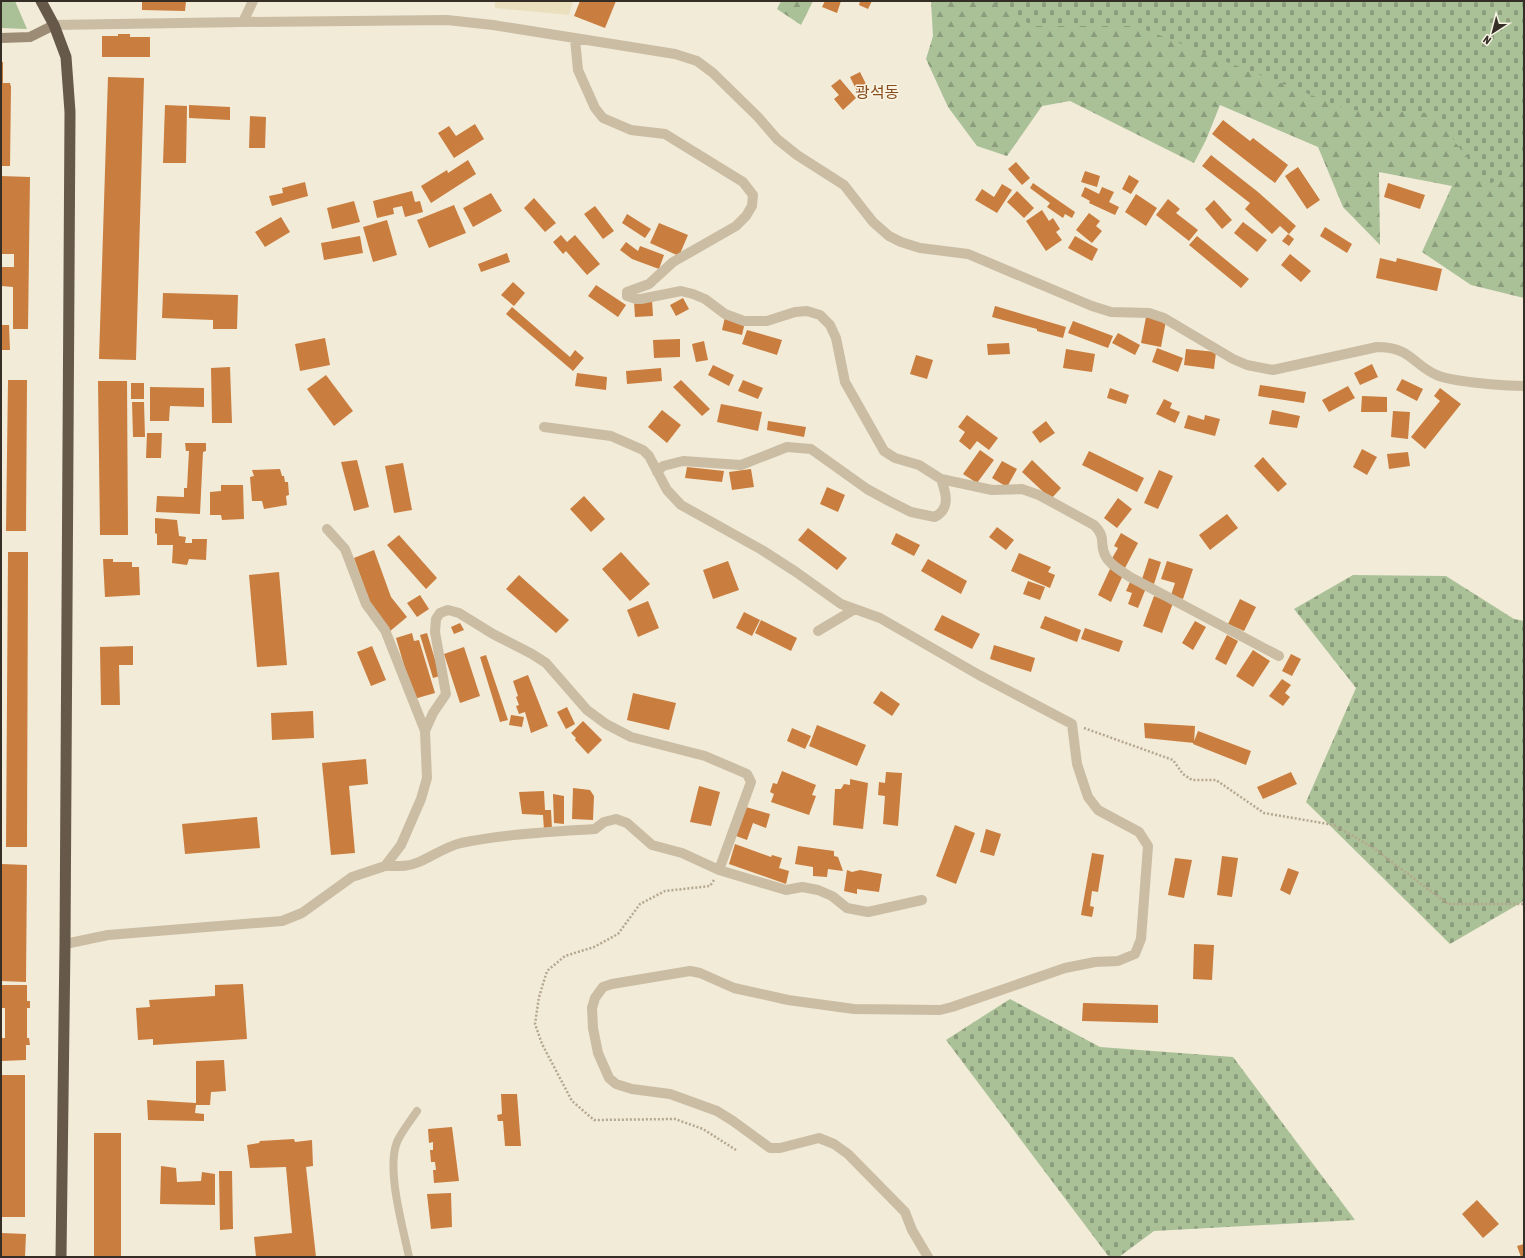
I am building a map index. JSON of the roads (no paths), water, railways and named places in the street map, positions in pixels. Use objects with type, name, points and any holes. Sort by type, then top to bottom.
[{"type":"highway","points":[[41,1],[54,25],[66,57],[70,112],[65,944],[61,1257]]},
{"type":"main road","points":[[1,38],[30,37],[54,25]]},
{"type":"street","points":[[244,22],[253,1]]},
{"type":"street","points":[[54,25],[447,20],[492,25],[675,54],[697,61],[728,86],[777,139],[797,155],[844,185],[873,222],[889,236],[901,242],[920,248],[956,251],[968,254],[1092,306],[1111,312],[1149,312],[1164,318],[1233,359],[1247,365],[1273,370],[1307,364],[1377,347],[1388,347],[1399,349],[1438,376],[1451,379],[1524,386]]},
{"type":"street","points":[[575,39],[578,70],[595,108],[603,118],[616,125],[631,130],[665,134],[743,182],[753,195],[752,206],[746,216],[736,226],[685,254],[673,262],[649,284],[627,292],[627,296],[641,299],[681,291],[705,299],[725,314],[744,321],[767,321],[795,312],[807,312],[820,315],[830,325],[836,338],[845,382],[884,451],[895,458],[919,465],[941,479],[992,490],[1022,489],[1039,495],[1094,525],[1100,532],[1106,558],[1112,565],[1130,577],[1279,656]]},
{"type":"street","points":[[544,427],[610,436],[643,450],[649,456],[667,490],[681,505],[762,550],[841,604],[880,618],[979,676],[1072,724],[1077,764],[1088,797],[1098,810],[1139,832],[1148,846],[1141,939],[1135,954],[1118,961],[1095,962],[1064,968],[952,1007],[940,1010],[854,1009],[788,1000],[734,988],[700,973],[690,971],[612,984],[603,987],[595,998],[592,1008],[593,1028],[598,1053],[609,1078],[616,1084],[627,1088],[670,1094],[717,1111],[734,1120],[770,1148],[780,1148],[819,1138],[834,1144],[848,1154],[905,1212],[912,1230],[928,1257]]},
{"type":"street","points":[[657,472],[663,466],[683,461],[741,465],[787,447],[811,449],[867,489],[889,501],[911,512],[936,517],[942,513],[946,504],[946,492],[941,479]]},
{"type":"street","points":[[327,529],[345,549],[366,604],[385,630],[424,731],[427,778],[422,798],[401,845],[385,866]]},
{"type":"street","points":[[818,631],[855,609]]},
{"type":"street","points":[[424,731],[446,694],[435,632],[436,619],[440,613],[448,610],[459,613],[493,634],[546,663],[587,710],[606,724],[631,736],[705,756],[747,774],[751,782],[719,870]]},
{"type":"street","points":[[65,944],[108,935],[282,921],[302,913],[352,877],[385,866],[403,866],[418,863],[436,852],[458,844],[486,838],[595,828],[604,822],[616,819],[627,823],[652,845],[682,853],[719,870],[786,890],[802,887],[818,890],[832,896],[847,908],[868,912],[922,900]]},
{"type":"lane","points":[[409,1257],[399,1210],[394,1171],[394,1154],[398,1141],[417,1111]]},
{"type":"district","name":"광석동","points":[[877,92]]}]
